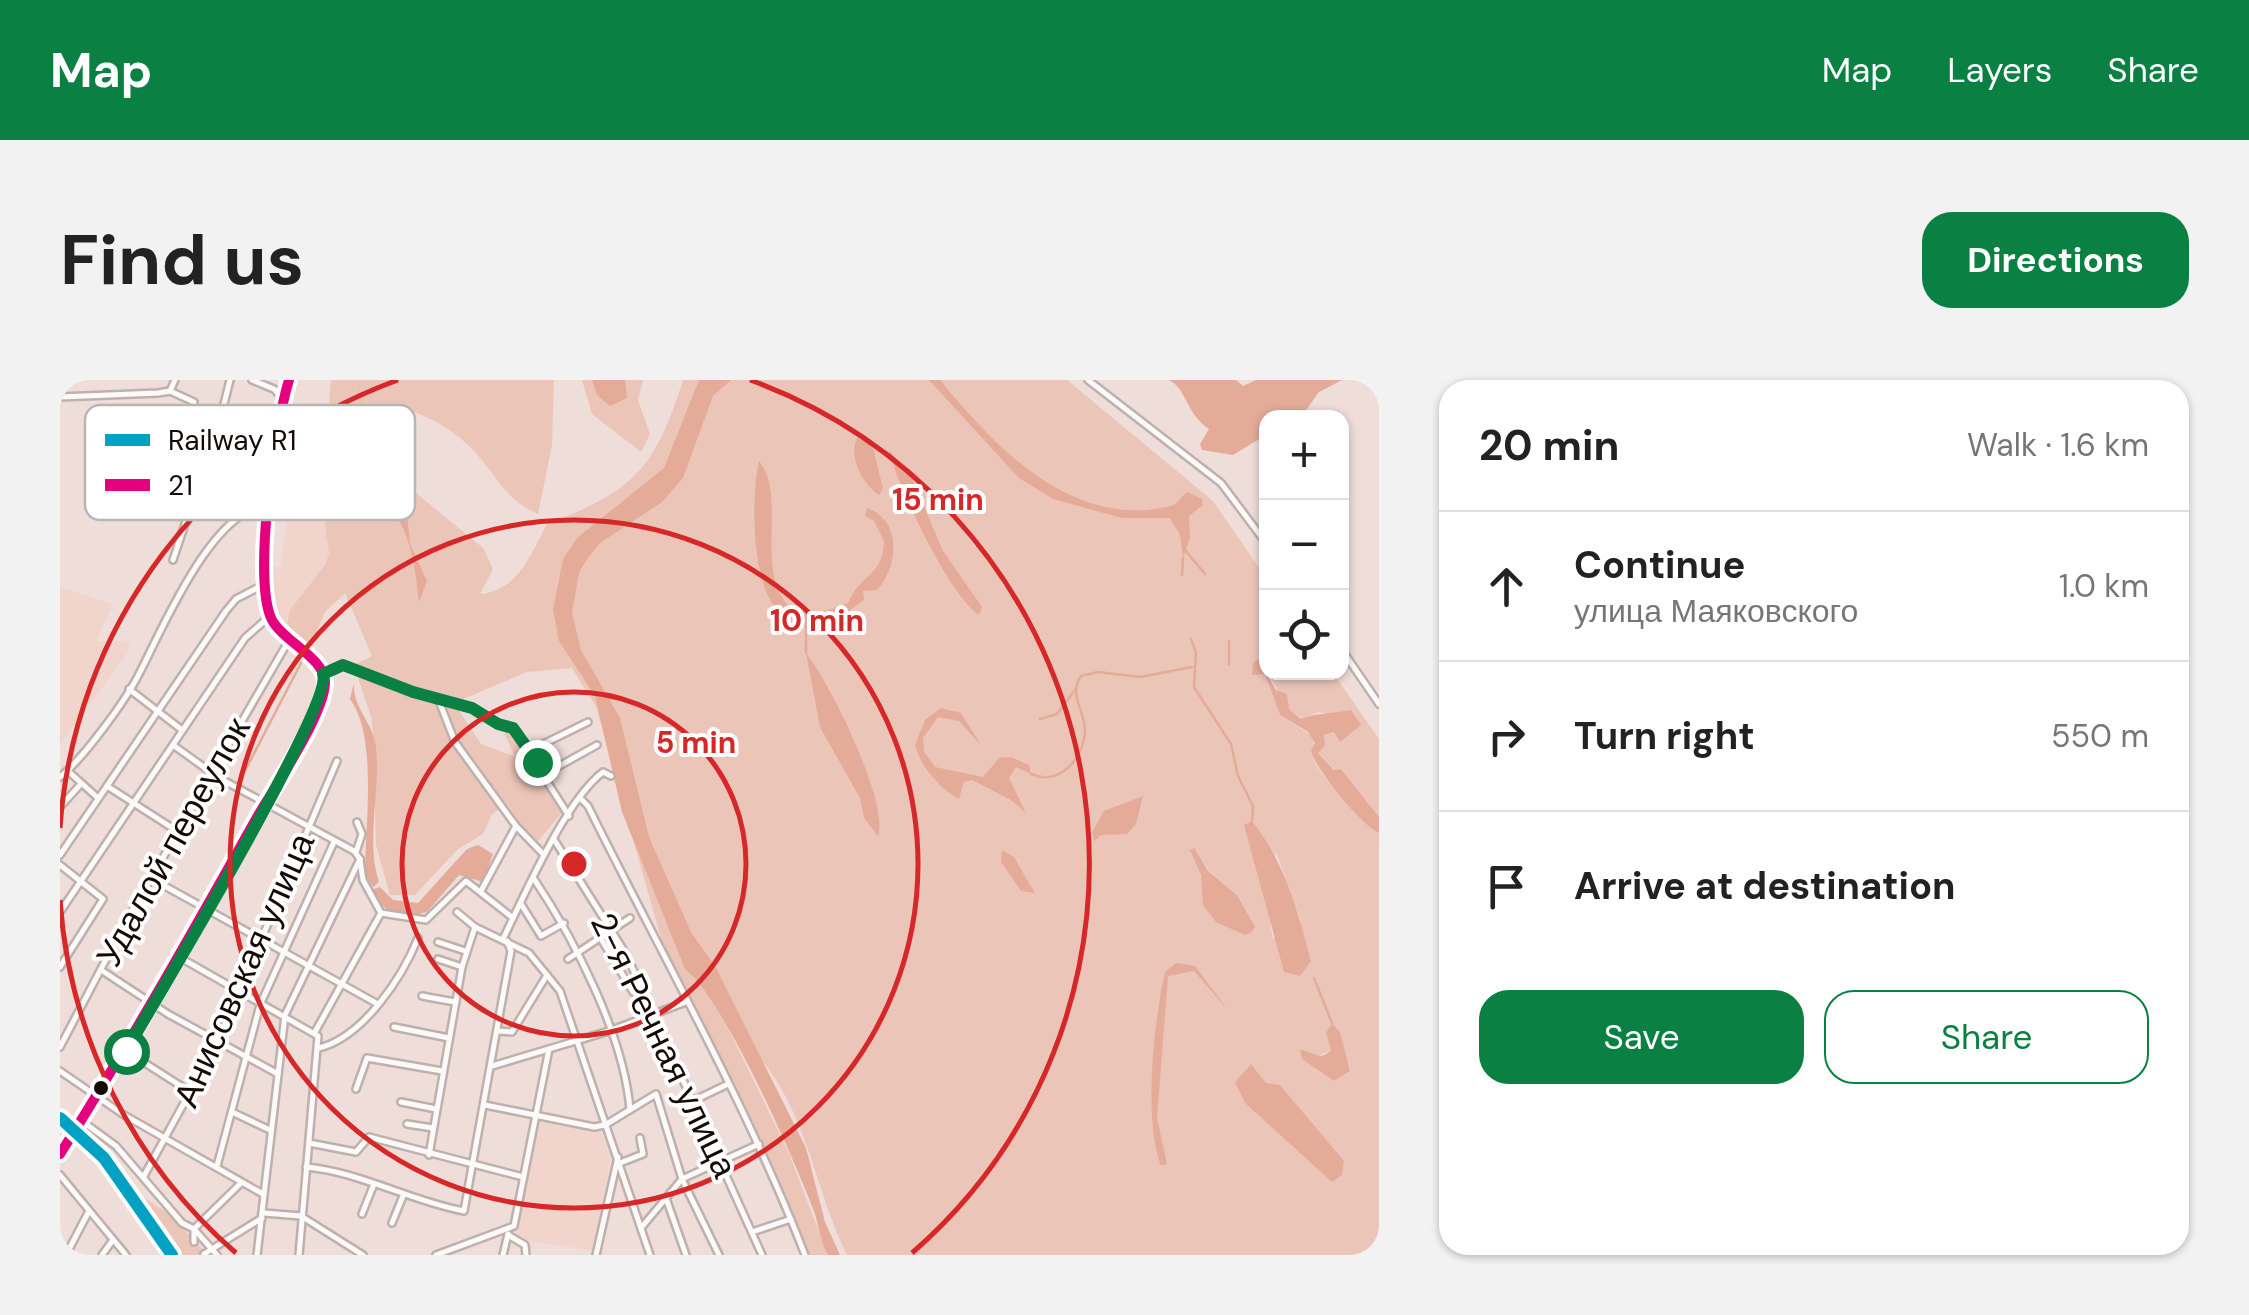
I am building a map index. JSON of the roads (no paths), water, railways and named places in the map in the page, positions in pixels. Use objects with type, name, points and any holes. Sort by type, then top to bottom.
[{"type":"main road","points":[[282,405],[289,380]]},
{"type":"main road","points":[[60,1154],[126,1051],[296,750],[324,678],[270,616],[263,585],[269,520]]},
{"type":"street","points":[[170,391],[175,380]]},
{"type":"street","points":[[224,405],[230,380]]},
{"type":"street","points":[[252,380],[274,389],[283,399]]},
{"type":"street","points":[[1088,380],[1221,482],[1259,533]]},
{"type":"street","points":[[60,396],[170,391],[194,405]]},
{"type":"street","points":[[173,560],[186,520]]},
{"type":"street","points":[[60,777],[89,748],[129,689],[201,558],[237,520]]},
{"type":"street","points":[[60,855],[230,606],[263,585]]},
{"type":"street","points":[[60,912],[245,638],[270,616]]},
{"type":"street","name":"Удалой переулок","points":[[60,1047],[177,831],[289,640]]},
{"type":"street","points":[[1349,660],[1379,704]]},
{"type":"street","points":[[324,678],[343,665],[472,708],[513,728],[569,816]]},
{"type":"street","points":[[129,689],[182,730]]},
{"type":"street","points":[[439,700],[456,742],[516,826],[544,854]]},
{"type":"street","points":[[530,750],[588,722]]},
{"type":"street","points":[[544,775],[597,745]]},
{"type":"street","points":[[173,746],[265,804],[358,855]]},
{"type":"street","name":"Анисовская улица","points":[[144,1176],[218,1042],[337,761]]},
{"type":"street","points":[[68,771],[98,798]]},
{"type":"street","points":[[306,1167],[464,1211],[511,951],[505,940],[544,854],[556,841],[580,798],[603,772],[611,776]]},
{"type":"street","points":[[60,808],[80,785]]},
{"type":"street","points":[[106,786],[177,831]]},
{"type":"street","points":[[580,798],[646,914],[726,1085],[760,1144],[805,1255]]},
{"type":"street","points":[[257,1255],[286,1015],[358,855],[362,837],[357,822]]},
{"type":"street","points":[[481,891],[516,826]]},
{"type":"street","name":"2-я Речная улица","points":[[556,841],[656,1016],[762,1255]]},
{"type":"street","points":[[216,1166],[261,1003],[334,842]]},
{"type":"street","points":[[358,855],[363,880],[381,914]]},
{"type":"street","points":[[60,866],[104,899],[60,967]]},
{"type":"street","points":[[152,879],[376,1004]]},
{"type":"street","points":[[534,879],[581,952],[609,1032],[630,1110]]},
{"type":"street","points":[[381,914],[426,920],[462,881],[481,891],[513,918]]},
{"type":"street","points":[[521,904],[541,936],[564,923]]},
{"type":"street","points":[[457,912],[475,927],[529,953],[560,991],[650,1255]]},
{"type":"street","points":[[315,1032],[339,982],[381,914]]},
{"type":"street","points":[[568,959],[630,918]]},
{"type":"street","points":[[429,1155],[462,967],[475,927]]},
{"type":"street","points":[[319,1045],[334,1044],[376,1004],[418,938]]},
{"type":"street","points":[[601,938],[633,992],[642,988]]},
{"type":"street","points":[[438,942],[466,951]]},
{"type":"street","points":[[179,957],[315,1032],[319,1045],[299,1255]]},
{"type":"street","points":[[438,959],[462,967]]},
{"type":"street","points":[[101,970],[152,1004],[278,1074]]},
{"type":"street","points":[[498,1032],[512,1032],[548,974]]},
{"type":"street","points":[[422,996],[455,1002]]},
{"type":"street","points":[[492,1066],[609,1032],[686,1002]]},
{"type":"street","points":[[394,1026],[449,1038]]},
{"type":"street","points":[[503,1255],[508,1232],[516,1220],[549,1049]]},
{"type":"street","points":[[126,1051],[192,1093]]},
{"type":"street","points":[[356,1089],[366,1058],[442,1072]]},
{"type":"street","points":[[60,1071],[263,1194]]},
{"type":"street","points":[[695,1100],[726,1085]]},
{"type":"street","points":[[485,1106],[605,1125],[638,1101],[658,1095],[682,1179],[719,1255]]},
{"type":"street","points":[[402,1102],[436,1109]]},
{"type":"street","points":[[232,1112],[271,1130]]},
{"type":"street","points":[[82,1120],[116,1146],[182,1223],[194,1229],[216,1253]]},
{"type":"street","points":[[407,1124],[433,1128]]},
{"type":"street","points":[[309,1143],[356,1152],[366,1137],[523,1178]]},
{"type":"street","points":[[618,1163],[643,1154],[640,1138]]},
{"type":"street","points":[[641,1228],[668,1201],[682,1179],[760,1144]]},
{"type":"street","points":[[596,1255],[618,1163]]},
{"type":"street","points":[[60,1176],[126,1255]]},
{"type":"street","points":[[194,1242],[194,1229],[241,1183]]},
{"type":"street","points":[[362,1214],[374,1184]]},
{"type":"street","points":[[392,1222],[403,1196]]},
{"type":"street","points":[[668,1201],[686,1255]]},
{"type":"street","points":[[66,1255],[89,1212]]},
{"type":"street","points":[[204,1254],[216,1253],[263,1216],[301,1216],[363,1255]]},
{"type":"street","points":[[752,1232],[791,1220]]},
{"type":"street","points":[[436,1255],[508,1232]]},
{"type":"street","points":[[508,1232],[525,1246],[526,1255]]},
{"type":"street","points":[[102,1255],[113,1240]]},
{"type":"street","points":[[455,1247],[460,1255]]},
{"type":"waterway","points":[[1185,550],[1205,574]]},
{"type":"waterway","points":[[1182,575],[1183,558]]},
{"type":"waterway","points":[[806,631],[806,653]]},
{"type":"waterway","points":[[1191,639],[1196,652],[1194,687],[1231,744],[1238,776],[1253,806],[1252,821]]},
{"type":"waterway","points":[[1229,641],[1229,664]]},
{"type":"waterway","points":[[235,790],[302,661]]},
{"type":"waterway","points":[[1031,774],[1051,777],[1060,773],[1080,751],[1085,731],[1076,689],[1081,676],[1098,672],[1140,677],[1192,667]]},
{"type":"waterway","points":[[1040,719],[1057,714],[1075,690]]},
{"type":"waterway","points":[[1314,978],[1332,1023]]},
{"type":"rail line","name":"R1","points":[[60,1118],[104,1158],[172,1255]]}]
